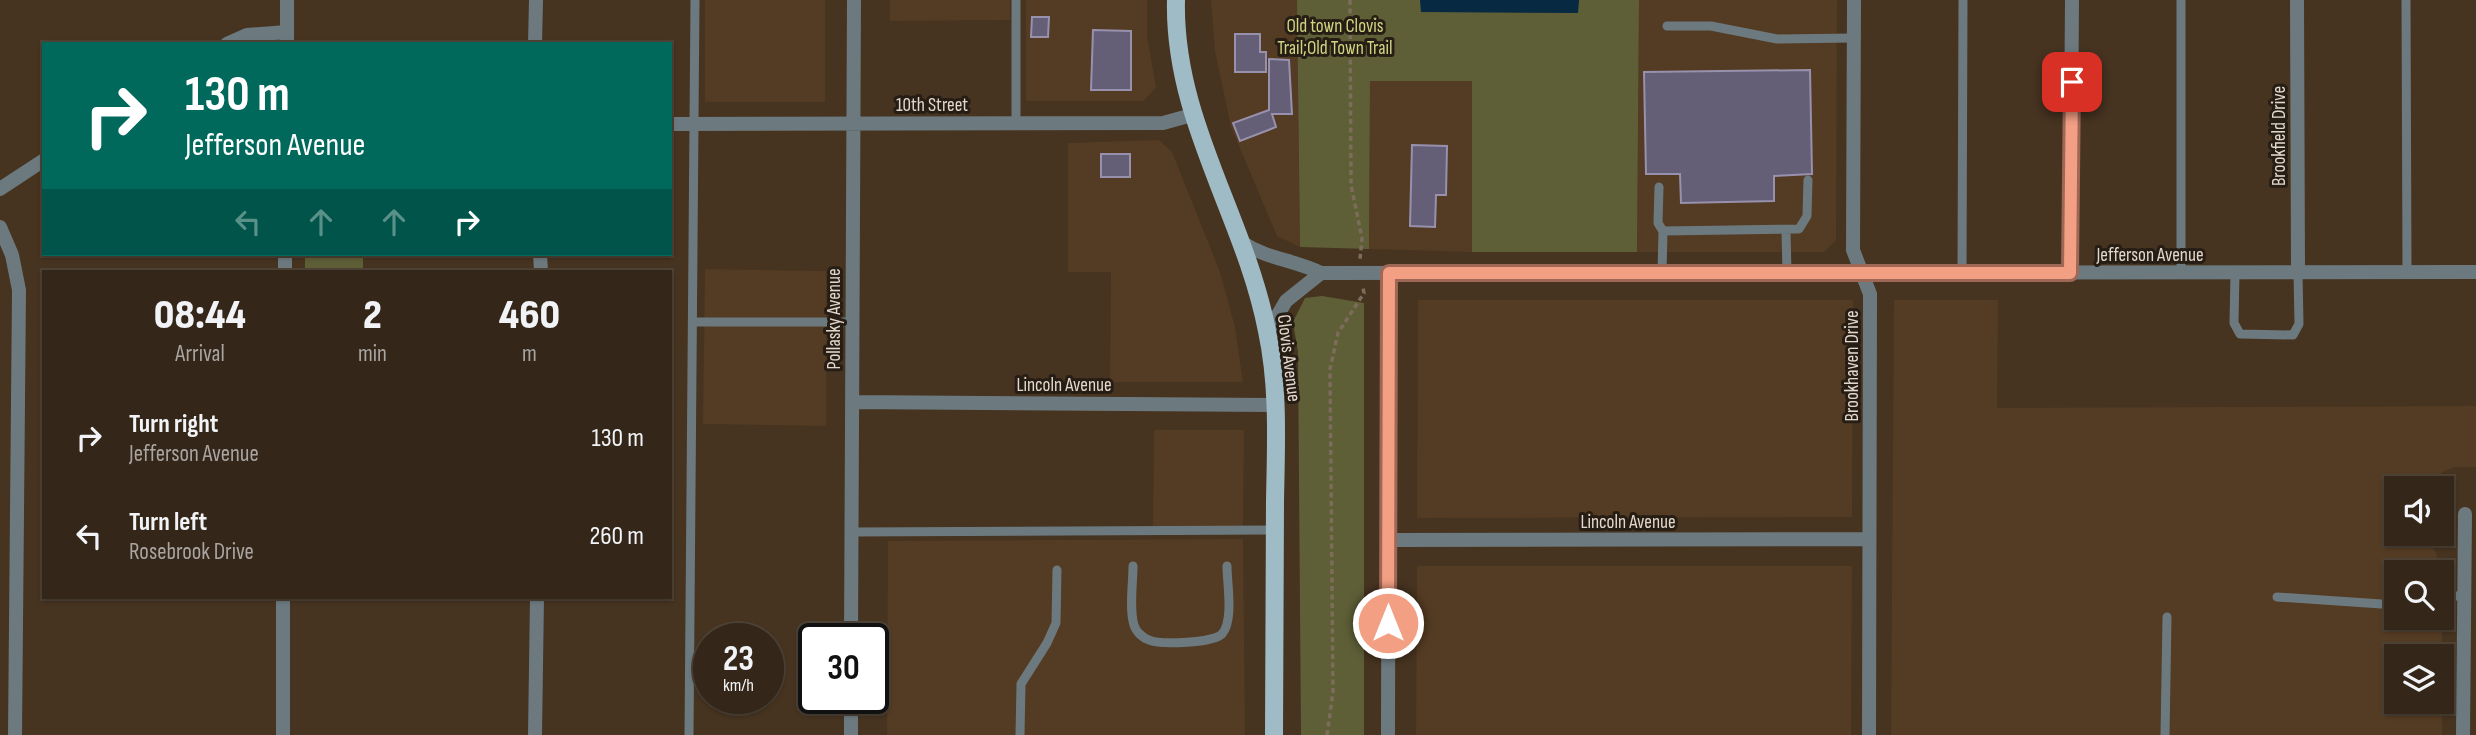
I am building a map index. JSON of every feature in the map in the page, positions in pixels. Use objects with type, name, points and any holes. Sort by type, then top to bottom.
[{"type":"main road","name":"Clovis Avenue","points":[[1176,0],[1181,70],[1192,115],[1215,182],[1242,243],[1268,332],[1276,405],[1274,735]]},
{"type":"street","points":[[231,42],[247,34],[287,38],[287,0]]},
{"type":"street","points":[[536,0],[536,42]]},
{"type":"street","name":"Pollasky Avenue","points":[[851,623],[854,0]]},
{"type":"street","name":"Brookhaven Drive","points":[[1854,0],[1853,250],[1860,274],[1870,294],[1869,735]]},
{"type":"street","points":[[2070,273],[2072,0]]},
{"type":"street","name":"Brookfield Drive","points":[[2297,0],[2298,273]]},
{"type":"street","name":"10th Street","points":[[672,124],[1163,123],[1192,115]]},
{"type":"street","points":[[0,190],[42,161]]},
{"type":"street","points":[[0,227],[12,255],[19,290],[15,735]]},
{"type":"street","name":"Jefferson Avenue","points":[[1242,243],[1267,257],[1303,264],[1321,273],[2476,272]]},
{"type":"street","points":[[1268,332],[1286,301],[1321,273]]},
{"type":"street","points":[[1388,735],[1389,273]]},
{"type":"street","name":"Lincoln Avenue","points":[[852,402],[1276,405]]},
{"type":"street","points":[[2462,735],[2465,514]]},
{"type":"street","name":"Lincoln Avenue","points":[[1388,540],[1868,539]]},
{"type":"street","points":[[283,599],[283,735]]},
{"type":"street","points":[[535,735],[537,599]]},
{"type":"street","points":[[851,714],[851,735]]},
{"type":"lane","points":[[689,735],[695,0]]},
{"type":"lane","points":[[1016,0],[1016,123]]},
{"type":"lane","points":[[1962,274],[1963,0]]},
{"type":"lane","points":[[2180,274],[2181,0]]},
{"type":"lane","points":[[2406,0],[2407,273]]},
{"type":"lane","points":[[1667,26],[1712,26],[1777,40],[1854,38]]},
{"type":"lane","points":[[1663,231],[1799,229],[1805,222],[1808,180]]},
{"type":"lane","points":[[1659,187],[1658,223],[1663,231],[1662,273]]},
{"type":"lane","points":[[1786,231],[1787,274]]},
{"type":"lane","points":[[2235,273],[2234,323],[2240,334],[2293,335],[2299,324],[2298,273]]},
{"type":"lane","points":[[693,322],[852,322]]},
{"type":"lane","points":[[852,532],[1275,530]]},
{"type":"lane","points":[[1133,566],[1134,625],[1139,634],[1150,641],[1180,642],[1214,640],[1222,634],[1227,624],[1227,566]]},
{"type":"lane","points":[[1020,735],[1021,684],[1047,643],[1056,623],[1057,570]]},
{"type":"lane","points":[[2454,596],[2464,596]]},
{"type":"lane","points":[[2277,597],[2384,604]]},
{"type":"lane","points":[[2165,735],[2167,617]]},
{"type":"path","points":[[1327,735],[1333,692],[1330,369],[1338,333],[1364,293],[1360,254],[1362,238],[1351,185],[1350,0]]},
{"type":"shaded area","points":[[705,0],[825,0],[825,102],[705,102]]},
{"type":"shaded area","points":[[890,0],[1010,0],[1010,20],[890,21]]},
{"type":"shaded area","points":[[1026,0],[1147,0],[1147,36],[1156,87],[1144,101],[1026,101]]},
{"type":"shaded area","points":[[1211,0],[1297,0],[1300,247],[1277,236],[1231,127],[1215,51]]},
{"type":"shaded area","points":[[1639,0],[1837,0],[1836,240],[1824,252],[1637,252]]},
{"type":"shaded area","points":[[1370,81],[1473,81],[1472,252],[1369,249]]},
{"type":"shaded area","points":[[1159,140],[1172,152],[1220,272],[1235,327],[1243,382],[1110,382],[1111,272],[1068,272],[1068,143]]},
{"type":"shaded area","points":[[705,269],[826,271],[826,426],[703,424]]},
{"type":"shaded area","points":[[1418,300],[1853,300],[1852,517],[1417,518]]},
{"type":"shaded area","points":[[1894,300],[1998,300],[1997,408],[2476,406],[2476,467],[2455,467],[2438,476],[2384,476],[2384,546],[2431,546],[2438,560],[2384,560],[2384,630],[2442,630],[2442,644],[2384,644],[2384,714],[2442,714],[2442,735],[1891,735]]},
{"type":"shaded area","points":[[1154,430],[1244,430],[1243,527],[1153,526]]},
{"type":"shaded area","points":[[1243,539],[1245,735],[887,735],[888,541]]},
{"type":"shaded area","points":[[1417,566],[1852,566],[1851,735],[1416,735]]},
{"type":"green space","name":"Old town Clovis Trail;Old Town Trail","points":[[1297,0],[1639,0],[1637,252],[1472,252],[1472,81],[1370,81],[1369,249],[1300,247]]},
{"type":"green space","points":[[305,256],[363,256],[363,270],[305,270]]},
{"type":"green space","points":[[1322,296],[1364,303],[1364,735],[1301,735],[1298,352],[1293,322],[1305,298]]},
{"type":"water","points":[[1420,0],[1579,0],[1578,13],[1421,12]]},
{"type":"building","points":[[1032,17],[1049,17],[1048,37],[1031,37]]},
{"type":"building","points":[[1093,30],[1131,31],[1131,90],[1091,90]]},
{"type":"building","points":[[1235,34],[1260,34],[1260,52],[1266,52],[1266,72],[1235,72]]},
{"type":"building","points":[[1269,59],[1289,60],[1292,114],[1272,114],[1276,127],[1240,141],[1233,123],[1269,110]]},
{"type":"building","points":[[1810,70],[1812,174],[1774,176],[1774,201],[1681,203],[1680,174],[1646,174],[1644,72]]},
{"type":"building","points":[[1412,145],[1447,146],[1446,195],[1436,195],[1435,227],[1410,226]]},
{"type":"building","points":[[1101,154],[1130,154],[1130,177],[1101,177]]},
{"type":"route","points":[[1388,623],[1389,273],[2070,273],[2072,82]]}]
